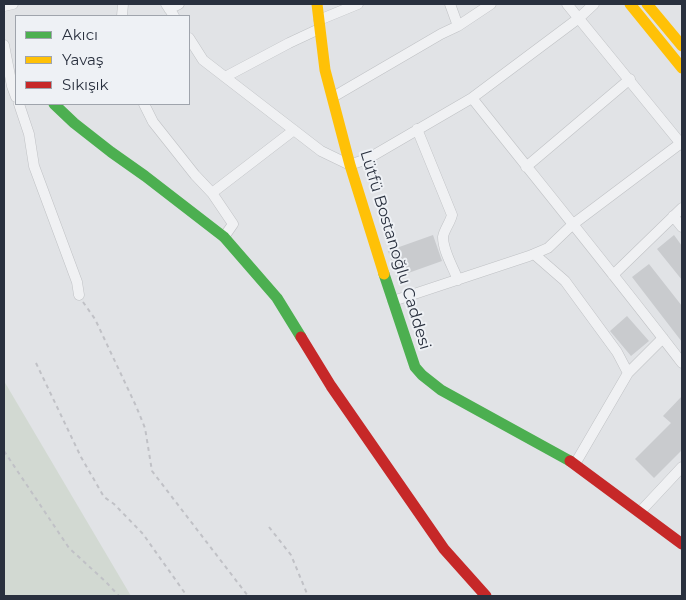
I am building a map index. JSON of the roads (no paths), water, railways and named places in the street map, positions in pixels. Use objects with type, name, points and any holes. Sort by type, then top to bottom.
[{"type":"street","points":[[4,6],[13,4]]},
{"type":"street","points":[[170,10],[179,4]]},
{"type":"street","name":"Lütfü Bostanoğlu Caddesi","points":[[318,4],[322,52],[350,165],[410,357],[415,367],[422,375],[450,395],[575,464],[682,544]]},
{"type":"street","points":[[225,77],[358,4]]},
{"type":"street","points":[[450,4],[458,26]]},
{"type":"street","points":[[333,97],[458,26],[491,4]]},
{"type":"street","points":[[393,302],[548,248],[572,225],[682,144],[568,4]]},
{"type":"street","points":[[190,40],[203,60],[321,151],[350,165],[369,158],[472,98],[579,18],[594,4]]},
{"type":"street","points":[[630,4],[682,68]]},
{"type":"street","points":[[647,4],[682,46]]},
{"type":"street","points":[[4,45],[13,67],[12,86],[15,94]]},
{"type":"street","points":[[526,167],[630,80]]},
{"type":"street","points":[[472,98],[682,362]]},
{"type":"street","points":[[19,105],[29,134],[34,166],[77,282],[79,295]]},
{"type":"street","points":[[55,105],[74,123],[111,152],[224,237],[277,298],[331,386],[444,549],[486,596]]},
{"type":"street","points":[[144,105],[153,122],[195,175],[212,193],[232,224],[224,237]]},
{"type":"street","points":[[212,193],[294,130]]},
{"type":"street","points":[[417,130],[452,215],[450,224],[443,236],[444,245],[458,280]]},
{"type":"street","points":[[613,275],[682,208]]},
{"type":"street","points":[[673,216],[682,227]]},
{"type":"street","points":[[534,254],[566,281],[618,352],[628,373]]},
{"type":"street","points":[[575,464],[628,373],[663,338]]},
{"type":"street","points":[[640,512],[682,467]]}]
